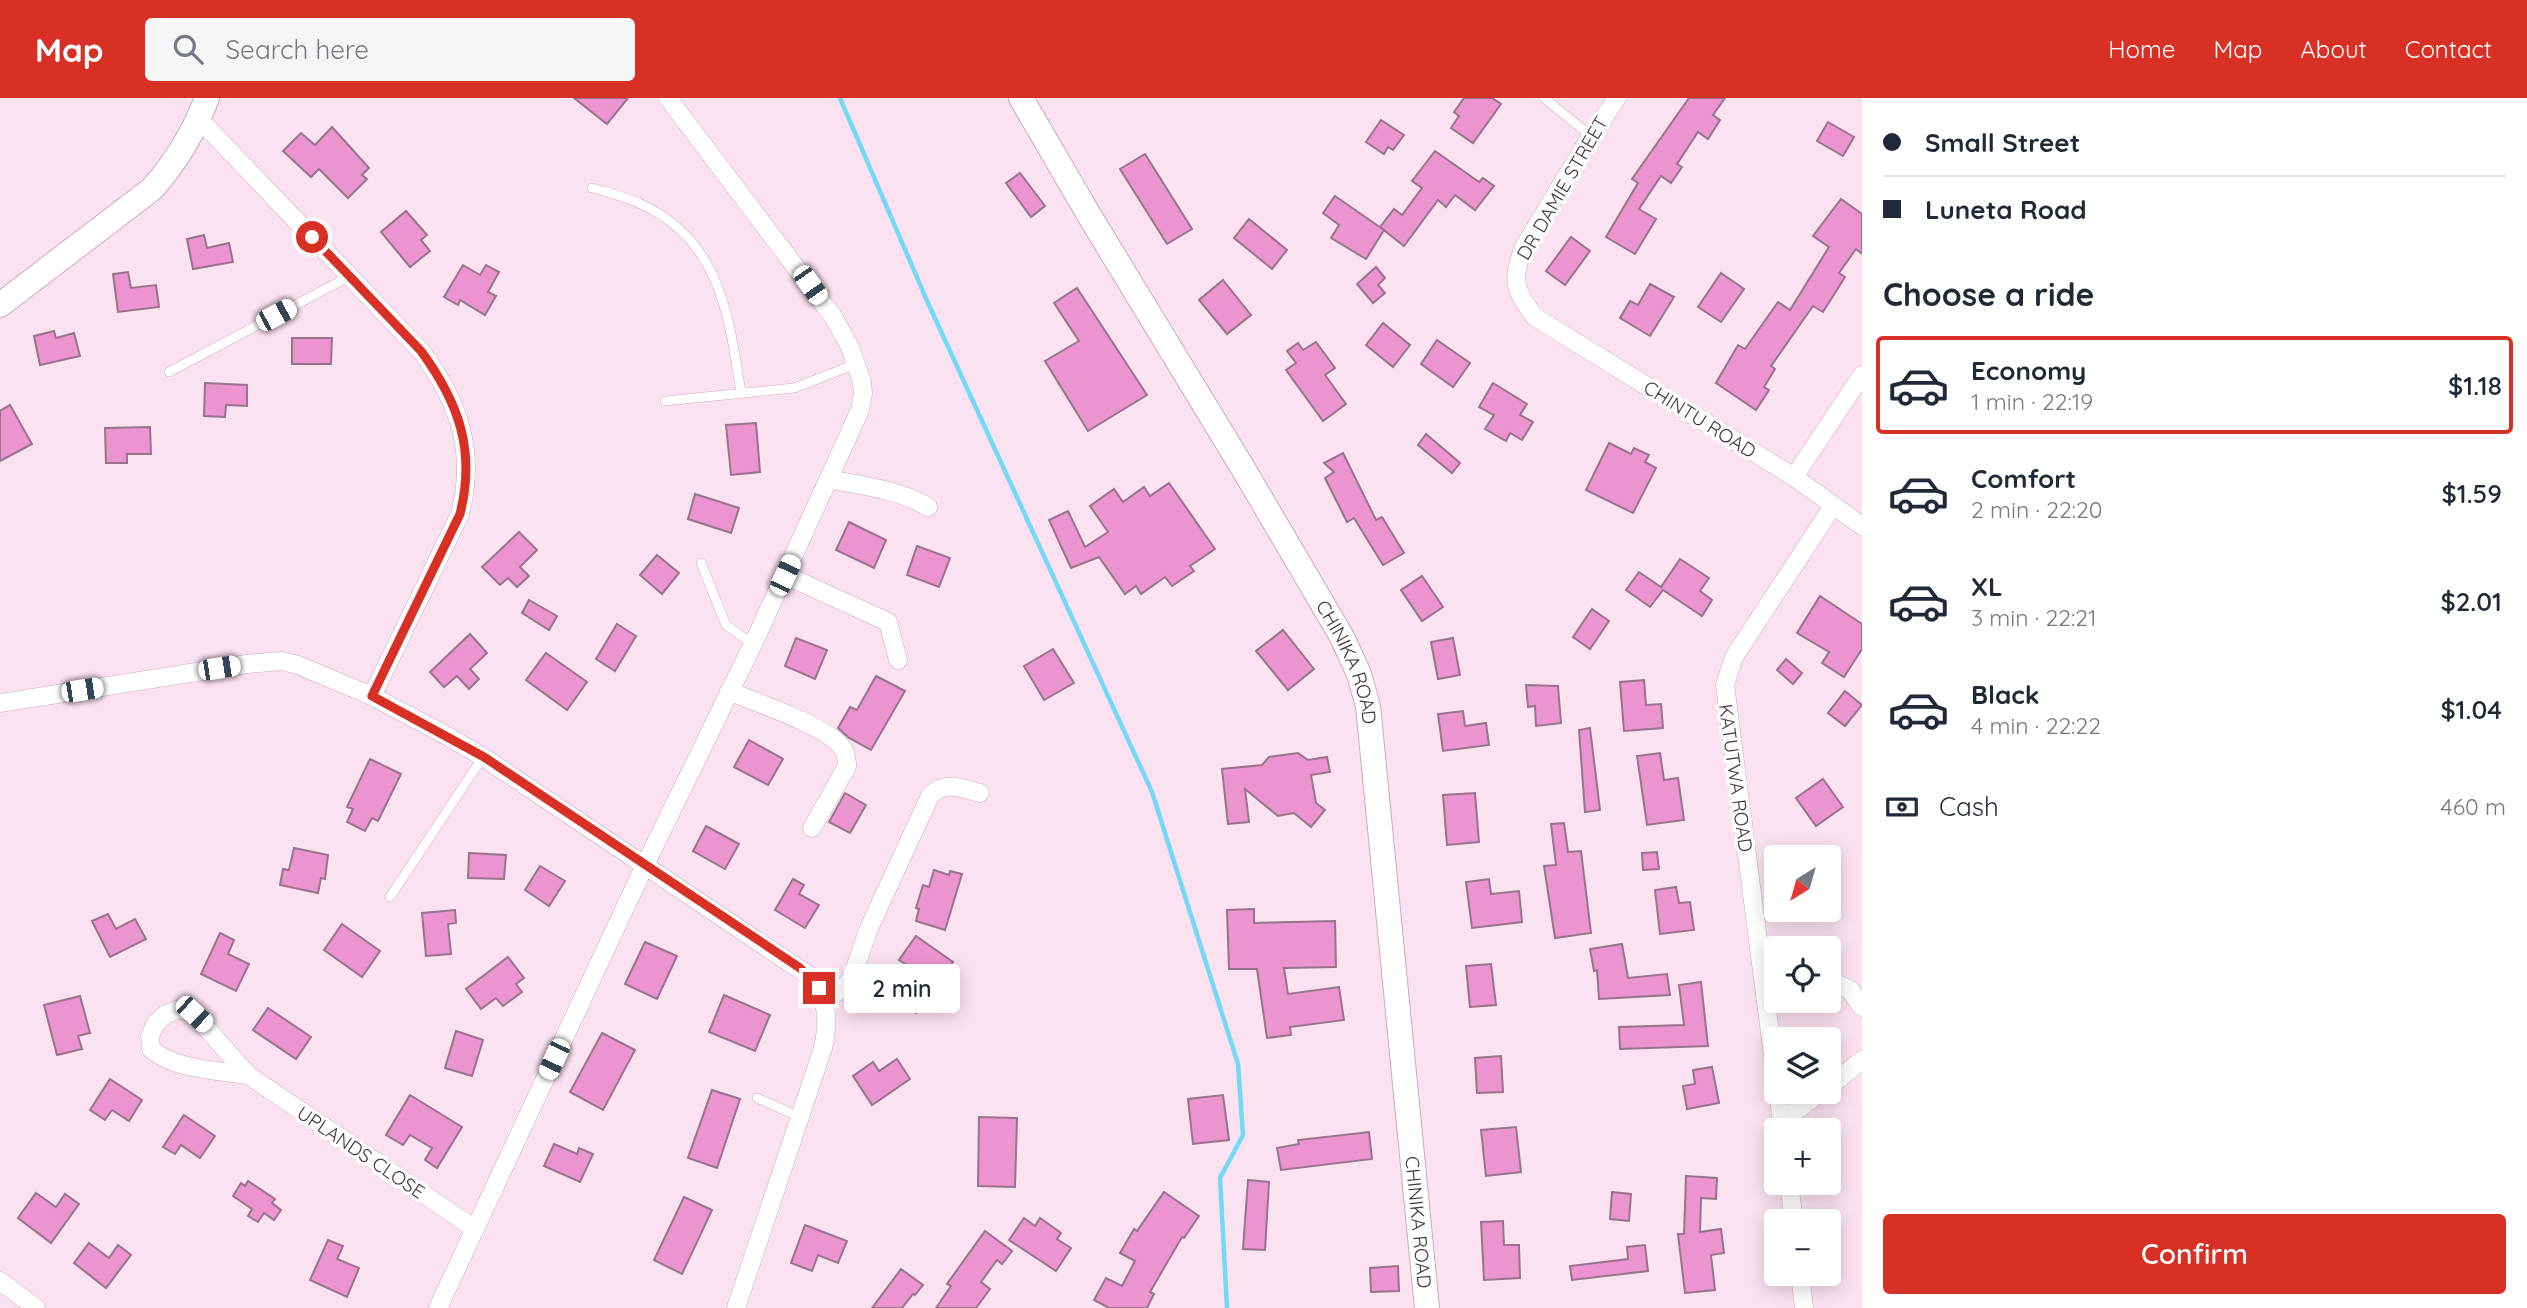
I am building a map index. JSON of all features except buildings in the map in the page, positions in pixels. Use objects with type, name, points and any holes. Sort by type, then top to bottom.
[{"type":"main road","name":"CHINIKA ROAD","points":[[1021,98],[1088,215],[1335,625],[1359,674],[1368,706],[1427,1308]]},
{"type":"main road","points":[[0,305],[152,189],[178,157],[203,108]]},
{"type":"street","points":[[438,1308],[645,865],[785,575],[862,402],[862,382],[856,364],[834,318],[668,98]]},
{"type":"street","name":"DR DAMIE STREET","points":[[1535,317],[1522,300],[1515,284],[1516,266],[1524,247],[1616,98]]},
{"type":"street","points":[[203,108],[349,276],[421,351],[441,379],[458,414],[468,465],[460,514],[372,696]]},
{"type":"street","name":"CHINTU ROAD","points":[[1535,317],[1794,477],[1862,526]]},
{"type":"street","points":[[1794,477],[1862,375]]},
{"type":"street","points":[[829,479],[881,490],[918,501],[928,507]]},
{"type":"street","name":"KATUTWA ROAD","points":[[1765,936],[1725,685],[1734,657],[1833,506]]},
{"type":"street","points":[[785,575],[888,622],[898,660]]},
{"type":"street","points":[[0,703],[247,664],[282,661],[298,665],[372,696],[484,757],[811,977],[824,999],[827,1033],[736,1308]]},
{"type":"street","points":[[729,691],[817,730],[837,742],[844,750],[847,766],[812,828]]},
{"type":"street","points":[[824,999],[843,989],[852,977],[869,928],[930,796],[936,789],[950,785],[980,793]]},
{"type":"street","points":[[1841,986],[1850,990],[1862,1007]]},
{"type":"street","name":"UPLANDS CLOSE","points":[[248,1075],[161,1058],[151,1049],[150,1036],[156,1023],[166,1014],[180,1009],[194,1014],[248,1075],[475,1229]]},
{"type":"street","points":[[1841,1077],[1862,1060]]},
{"type":"street","points":[[1791,1118],[1807,1104]]},
{"type":"street","points":[[0,1281],[36,1308]]},
{"type":"street","points":[[1801,1286],[1804,1308]]},
{"type":"lane","points":[[1544,98],[1591,136]]},
{"type":"lane","points":[[592,188],[645,205],[676,225],[694,244],[709,266],[724,301],[741,393]]},
{"type":"lane","points":[[169,372],[349,276]]},
{"type":"lane","points":[[665,401],[802,386],[856,364]]},
{"type":"lane","points":[[701,564],[726,625],[753,643]]},
{"type":"lane","points":[[390,897],[484,757]]},
{"type":"lane","points":[[757,1098],[801,1117]]},
{"type":"waterway","points":[[840,98],[928,303],[1152,792],[1238,1064],[1243,1135],[1220,1178],[1227,1308]]},
{"type":"route","points":[[312,237],[421,351],[435,370],[458,414],[468,465],[460,514],[372,696],[484,757],[800,968],[819,988]]}]
